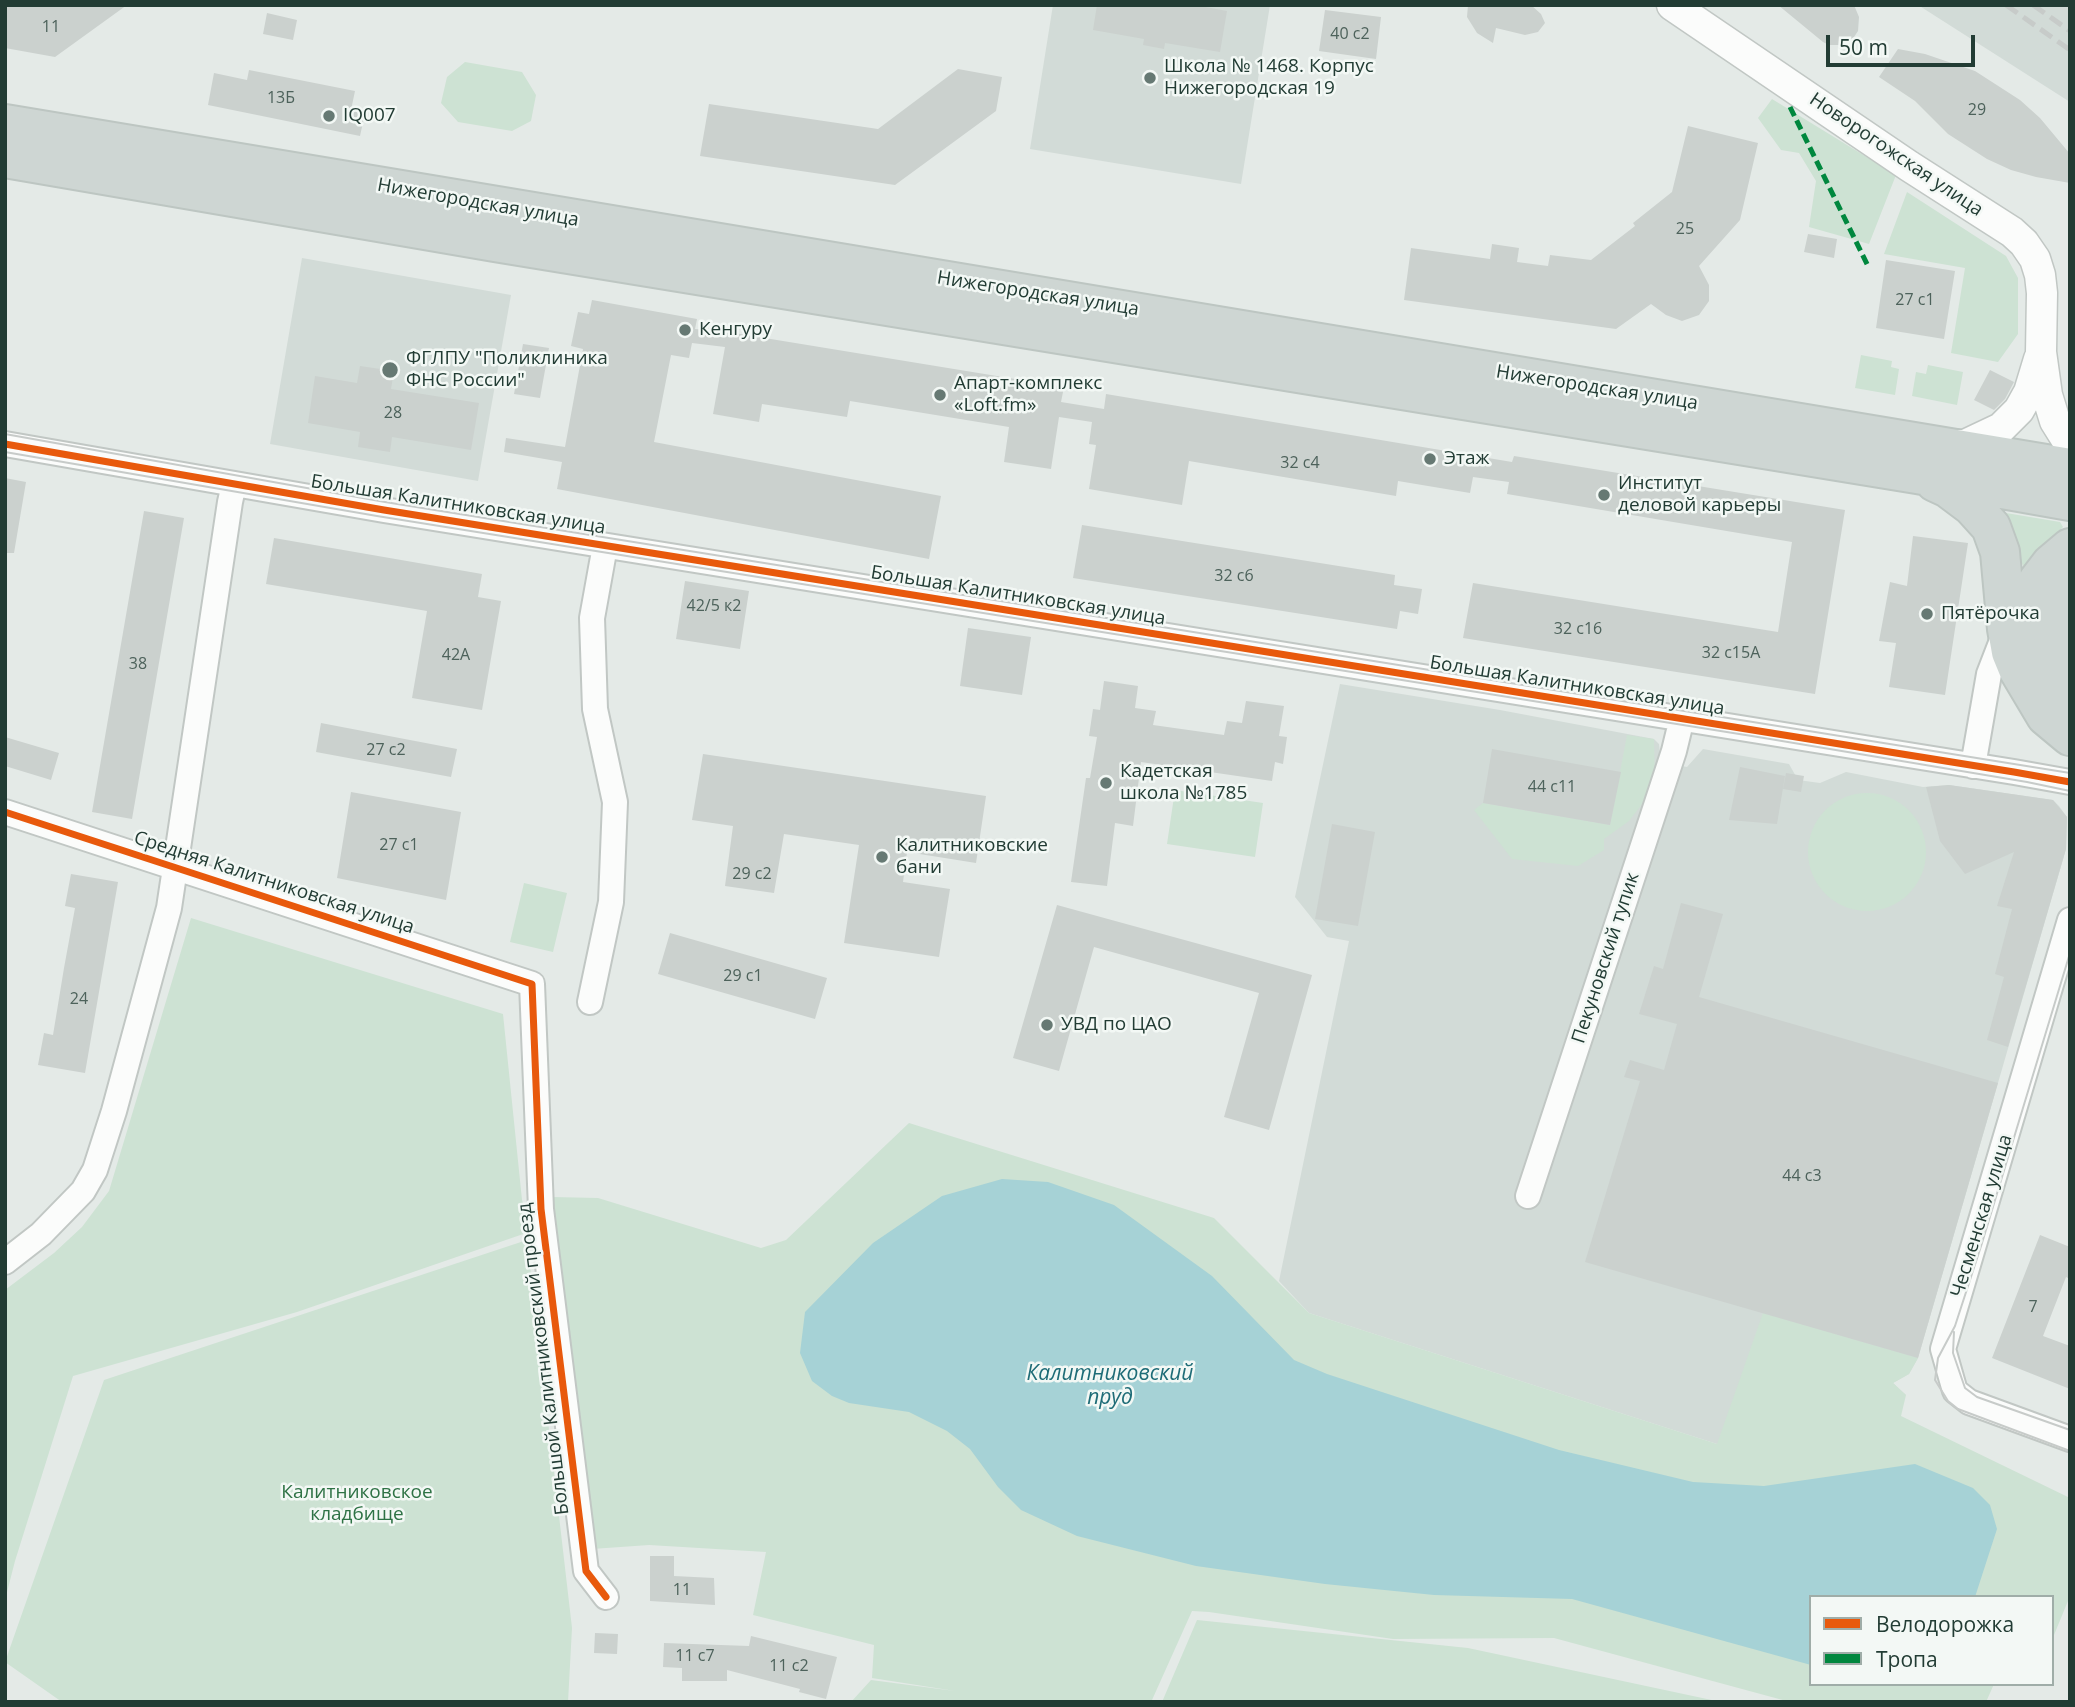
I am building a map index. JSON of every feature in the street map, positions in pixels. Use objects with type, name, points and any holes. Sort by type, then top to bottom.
[{"type":"main road","name":"Нижегородская улица","points":[[5,124],[2070,468]]},
{"type":"main road","name":"Нижегородская улица","points":[[5,158],[509,244],[2070,501]]},
{"type":"main road","points":[[1917,474],[1948,488],[1972,506],[1991,527],[2000,552],[2011,652],[2018,669],[2052,696]]},
{"type":"main road","points":[[2052,696],[2026,661],[2029,601],[2044,573],[2070,548]]},
{"type":"main road","points":[[2070,588],[2054,614],[2049,635],[2052,658],[2061,683],[2052,696],[2046,716],[2070,736]]},
{"type":"street","name":"Новорогожская улица","points":[[1672,5],[1930,180],[2012,232],[2024,243],[2035,260],[2040,275],[2041,352]]},
{"type":"street","points":[[2041,352],[2047,395],[2055,421],[2070,445]]},
{"type":"street","points":[[1943,445],[1965,445],[2000,428],[2019,410],[2029,392],[2041,352]]},
{"type":"street","name":"Большая Калитниковская улица","points":[[5,443],[606,546],[2070,782]]},
{"type":"street","points":[[5,1262],[69,1208],[83,1191],[95,1170],[114,1111],[169,908],[177,867],[234,484]]},
{"type":"street","points":[[590,1002],[611,902],[615,813],[594,696],[592,618],[606,546]]},
{"type":"street","points":[[1973,766],[1989,674],[2007,629]]},
{"type":"street","name":"Пекуновский тупик","points":[[1528,1196],[1670,763],[1682,718]]},
{"type":"street","name":"Средняя Калитниковская улица","points":[[5,812],[532,984]]},
{"type":"street","name":"Чесменская улица","points":[[2070,920],[1943,1349],[1955,1391],[1969,1402],[2070,1440]]},
{"type":"street","name":"Большой Калитниковский проезд","points":[[532,984],[541,1209],[549,1276],[586,1572],[606,1597]]},
{"type":"shaded area","name":"Школа № 1468. Корпус Нижегородская 19","points":[[1053,5],[1270,5],[1241,184],[1030,149]]},
{"type":"shaded area","points":[[1918,5],[2070,5],[2070,102]]},
{"type":"shaded area","name":"ФГЛПУ \"Поликлиника ФНС России\"","points":[[302,258],[511,295],[478,481],[270,444]]},
{"type":"shaded area","points":[[1340,684],[1654,739],[1659,744],[1661,762],[1687,767],[1703,749],[1789,764],[1798,780],[1820,783],[1846,772],[1923,787],[1949,785],[2053,800],[2059,806],[2067,817],[2066,849],[1918,1358],[1909,1374],[1893,1383],[1906,1395],[1717,1444],[1309,1313],[1279,1281],[1349,941],[1327,937],[1295,897]]},
{"type":"green space","points":[[465,62],[522,72],[536,95],[531,121],[512,131],[458,122],[441,103],[447,77]]},
{"type":"green space","points":[[1772,99],[1896,175],[1869,244],[1809,227],[1816,181],[1799,153],[1781,150],[1758,118]]},
{"type":"green space","points":[[1907,192],[2006,256],[2018,278],[2018,334],[1998,362],[1951,353],[1965,268],[1884,254]]},
{"type":"green space","points":[[1861,355],[1892,361],[1891,367],[1899,369],[1895,395],[1855,388]]},
{"type":"green space","points":[[1928,365],[1963,372],[1957,405],[1912,396],[1916,372],[1926,374]]},
{"type":"green space","points":[[2000,512],[2060,522],[2063,527],[2024,568]]},
{"type":"green space","points":[[1627,735],[1654,739],[1655,780],[1649,795],[1629,821],[1604,839],[1604,850],[1578,866],[1512,859],[1474,810],[1483,803],[1610,825]]},
{"type":"green space","points":[[1175,790],[1263,803],[1255,857],[1167,844]]},
{"type":"green space","points":[[1867,793],[1890,797],[1909,810],[1922,829],[1926,852],[1922,875],[1909,894],[1890,907],[1867,911],[1844,907],[1825,894],[1812,875],[1808,852],[1812,829],[1825,810],[1844,797]]},
{"type":"green space","points":[[524,883],[567,893],[553,952],[510,942]]},
{"type":"green space","points":[[191,918],[503,1014],[522,1200],[532,1231],[297,1312],[73,1376],[5,1600],[5,1290],[54,1253],[82,1227],[109,1191]]},
{"type":"green space","points":[[909,1123],[1214,1218],[1309,1313],[1717,1444],[1763,1313],[1918,1358],[1909,1374],[1893,1383],[1906,1395],[1901,1416],[2070,1498],[2070,1596],[2054,1635],[2054,1595],[1809,1595],[1809,1686],[1993,1686],[1986,1702],[1790,1702],[1554,1638],[1393,1639],[1192,1611],[1149,1702],[851,1702],[871,1680],[955,1691],[872,1678],[874,1645],[753,1615],[766,1552],[649,1545],[592,1549],[552,1197],[598,1198],[761,1248],[786,1240]]},
{"type":"green space","name":"Калитниковское кладбище","points":[[527,1240],[572,1628],[568,1702],[62,1702],[5,1662],[104,1380]]},
{"type":"green space","points":[[1197,1620],[1468,1648],[1721,1702],[1162,1702]]},
{"type":"water","name":"Калитниковский пруд","points":[[1002,1179],[1048,1182],[1114,1205],[1212,1276],[1294,1360],[1327,1374],[1559,1450],[1693,1482],[1764,1486],[1915,1464],[1973,1488],[1990,1505],[1997,1529],[1976,1595],[1809,1595],[1809,1664],[1572,1599],[1434,1595],[1325,1584],[1196,1566],[1077,1536],[1021,1510],[998,1487],[970,1449],[947,1431],[909,1412],[849,1403],[832,1396],[812,1381],[800,1353],[805,1312],[873,1243],[942,1196]]},
{"type":"building","points":[[5,5],[127,5],[55,57],[5,48]]},
{"type":"building","points":[[1097,5],[1195,5],[1227,11],[1220,52],[1165,43],[1164,49],[1143,45],[1144,39],[1093,30]]},
{"type":"building","points":[[1468,5],[1531,5],[1541,14],[1545,23],[1538,32],[1525,35],[1496,28],[1493,43],[1477,33],[1467,17]]},
{"type":"building","points":[[1778,5],[1854,5],[1859,17],[1858,31],[1843,45],[1829,45]]},
{"type":"building","points":[[1325,10],[1381,17],[1376,59],[1319,51]]},
{"type":"building","points":[[267,13],[297,20],[293,40],[263,34]]},
{"type":"building","points":[[1898,49],[1925,54],[1975,71],[2020,100],[2040,118],[2070,154],[2070,183],[2011,170],[1987,159],[1948,134],[1915,101],[1879,77]]},
{"type":"building","points":[[958,69],[1002,77],[996,111],[895,185],[700,156],[709,104],[878,129]]},
{"type":"building","points":[[249,70],[355,91],[351,110],[365,113],[360,136],[208,105],[214,73],[247,80]]},
{"type":"building","points":[[1688,126],[1758,143],[1740,220],[1699,266],[1709,285],[1709,301],[1699,315],[1682,321],[1666,315],[1651,304],[1616,329],[1404,300],[1411,248],[1490,259],[1492,244],[1519,248],[1517,262],[1548,266],[1550,255],[1591,260],[1635,226],[1633,223],[1672,192]]},
{"type":"building","points":[[1808,234],[1837,239],[1834,258],[1804,252]]},
{"type":"building","points":[[1886,260],[1955,271],[1944,339],[1876,328]]},
{"type":"building","points":[[592,300],[697,319],[695,329],[728,332],[1064,387],[1061,402],[1104,409],[1106,394],[1512,462],[1514,456],[1845,510],[1815,694],[1463,638],[1473,583],[1778,632],[1792,542],[1507,494],[1509,482],[1473,477],[1470,493],[1398,481],[1396,496],[1189,461],[1182,505],[1089,489],[1096,445],[1089,444],[1092,422],[1059,417],[1051,469],[1004,462],[1009,427],[850,401],[847,417],[762,404],[759,422],[713,414],[725,347],[692,343],[689,358],[671,355],[654,442],[941,496],[929,559],[557,489],[562,462],[504,452],[506,438],[565,447],[583,349],[571,346],[578,312],[589,314]]},
{"type":"building","points":[[523,344],[549,348],[540,398],[514,394]]},
{"type":"building","points":[[360,366],[394,371],[391,389],[479,403],[471,450],[392,437],[390,452],[358,447],[360,432],[308,423],[315,376],[357,383]]},
{"type":"building","points":[[1990,370],[2014,382],[2005,399],[1994,410],[1974,400]]},
{"type":"building","points":[[5,478],[26,482],[14,553],[5,553]]},
{"type":"building","points":[[144,511],[184,518],[132,819],[92,812]]},
{"type":"building","points":[[1082,525],[1395,575],[1394,585],[1422,589],[1418,614],[1400,611],[1397,629],[1073,578]]},
{"type":"building","points":[[1913,536],[1968,543],[1945,695],[1889,687],[1896,643],[1879,641],[1890,582],[1907,586]]},
{"type":"building","points":[[274,538],[482,574],[478,597],[501,601],[482,710],[412,698],[427,611],[266,584]]},
{"type":"building","points":[[685,581],[749,591],[740,649],[676,639]]},
{"type":"building","points":[[968,628],[1031,637],[1022,695],[960,686]]},
{"type":"building","name":"Кадетская школа №1785","points":[[1104,681],[1138,686],[1135,708],[1156,711],[1153,725],[1224,735],[1227,721],[1242,723],[1246,701],[1284,706],[1279,736],[1287,737],[1283,764],[1275,762],[1272,781],[1141,762],[1133,826],[1115,823],[1107,886],[1071,882],[1086,778],[1090,778],[1097,737],[1089,736],[1093,709],[1100,710]]},
{"type":"building","points":[[321,723],[457,749],[451,777],[316,752]]},
{"type":"building","points":[[5,737],[59,753],[51,780],[5,766]]},
{"type":"building","points":[[1492,749],[1621,772],[1610,825],[1483,803]]},
{"type":"building","name":"Калитниковские бани","points":[[703,754],[986,796],[976,863],[907,852],[903,882],[950,889],[939,957],[844,943],[859,845],[784,834],[774,893],[725,886],[733,826],[692,820]]},
{"type":"building","points":[[1740,767],[1785,776],[1777,824],[1729,820]]},
{"type":"building","points":[[1786,773],[1804,776],[1801,792],[1783,789]]},
{"type":"building","points":[[1949,785],[2053,800],[2067,817],[2066,849],[2008,1047],[1987,1040],[2004,977],[1995,974],[2012,909],[1997,906],[2014,852],[1965,874],[1940,841],[1926,787]]},
{"type":"building","points":[[351,792],[461,812],[446,900],[337,878]]},
{"type":"building","points":[[1332,824],[1375,832],[1358,926],[1315,919]]},
{"type":"building","points":[[71,874],[118,882],[85,1073],[38,1065],[44,1033],[53,1035],[75,908],[65,906]]},
{"type":"building","points":[[1681,903],[1723,914],[1699,997],[1998,1083],[1918,1358],[1585,1262],[1640,1081],[1624,1077],[1630,1060],[1664,1070],[1677,1024],[1639,1014],[1654,966],[1663,969]]},
{"type":"building","name":"УВД по ЦАО","points":[[1057,905],[1312,975],[1269,1130],[1224,1117],[1259,993],[1094,947],[1059,1071],[1013,1058]]},
{"type":"building","points":[[670,933],[827,978],[815,1019],[658,974]]},
{"type":"building","points":[[2040,1235],[2070,1247],[2070,1279],[2066,1277],[2043,1336],[2070,1346],[2070,1389],[1992,1358]]},
{"type":"building","points":[[650,1556],[674,1556],[674,1576],[714,1578],[715,1605],[650,1601]]},
{"type":"building","points":[[595,1633],[618,1634],[617,1654],[594,1653]]},
{"type":"building","points":[[751,1636],[837,1657],[826,1699],[799,1692],[800,1689],[727,1670],[727,1681],[682,1681],[682,1668],[663,1667],[664,1643],[749,1646]]},
{"type":"tram line","points":[[5,434],[385,502],[2070,773]]},
{"type":"tram line","points":[[5,452],[377,516],[1758,737],[2070,791]]},
{"type":"tram line","points":[[2070,953],[1955,1326],[1938,1358],[1935,1380],[1948,1401],[1958,1409],[2070,1451]]},
{"type":"tram line","points":[[1954,1332],[1953,1353],[1965,1388],[1977,1397],[2070,1430]]},
{"type":"railway","points":[[2006,5],[2070,50]]},
{"type":"railway","points":[[2033,5],[2070,31]]},
{"type":"marked path","points":[[1790,107],[1868,266]]},
{"type":"cycle path","points":[[5,444],[384,510],[2070,782]]},
{"type":"cycle path","points":[[5,812],[532,984],[541,1209],[586,1571],[606,1597]]},
{"type":"place","name":"Школа № 1468. Корпус Нижегородская 19","points":[[1150,78]]},
{"type":"place","name":"IQ007","points":[[329,116]]},
{"type":"place","name":"Кенгуру","points":[[685,330]]},
{"type":"place","name":"ФГЛПУ \"Поликлиника ФНС России\"","points":[[390,370]]},
{"type":"place","name":"Апарт-комплекс «Loft.fm»","points":[[940,395]]},
{"type":"place","name":"Этаж","points":[[1430,459]]},
{"type":"place","name":"Институт деловой карьеры","points":[[1604,495]]},
{"type":"place","name":"Пятёрочка","points":[[1927,614]]},
{"type":"place","name":"Кадетская школа №1785","points":[[1106,783]]},
{"type":"place","name":"Калитниковские бани","points":[[882,857]]},
{"type":"place","name":"УВД по ЦАО","points":[[1047,1025]]}]
